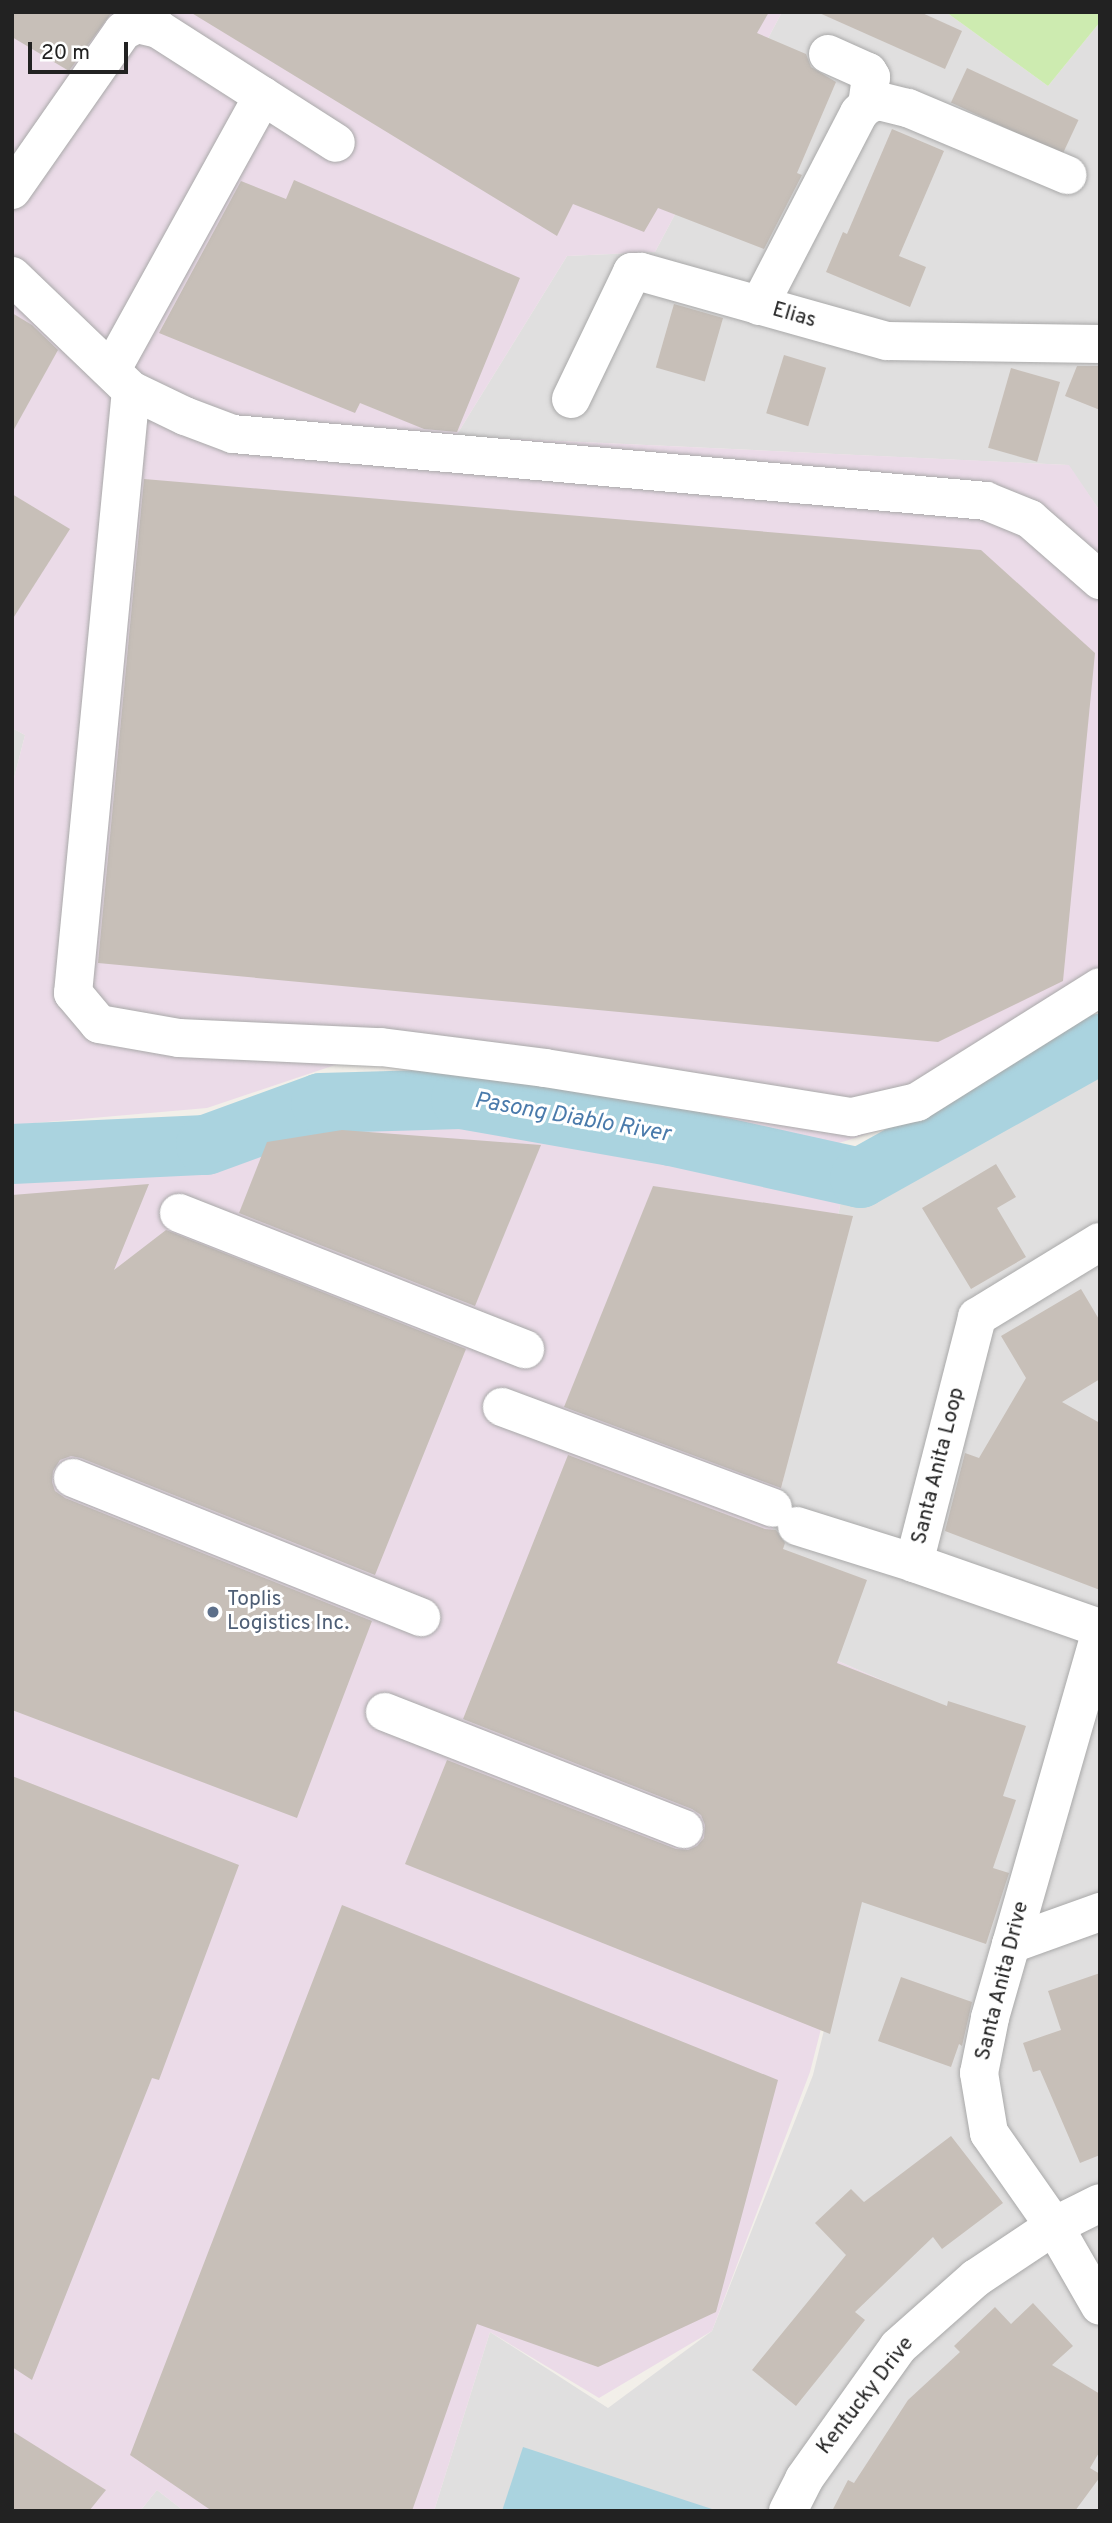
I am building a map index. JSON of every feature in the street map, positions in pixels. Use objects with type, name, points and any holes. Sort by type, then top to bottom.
[{"type":"street","points":[[12,190],[123,31],[137,24],[158,29],[336,143]]},
{"type":"street","points":[[828,54],[868,72],[872,77],[867,105]]},
{"type":"street","points":[[263,96],[122,380],[73,993],[99,1024],[179,1038],[381,1047],[545,1068],[852,1117],[917,1102],[1100,987]]},
{"type":"street","points":[[759,306],[859,113],[867,105],[879,101],[908,108],[1066,175]]},
{"type":"street","name":"Elias","points":[[571,399],[632,272],[641,272],[887,341],[1100,344]]},
{"type":"street","points":[[12,276],[122,380],[185,416],[233,434],[986,501],[1030,519],[1100,580]]},
{"type":"street","points":[[179,1213],[525,1349]]},
{"type":"street","name":"Santa Anita Loop","points":[[1099,1243],[977,1317],[914,1563],[1100,1628]]},
{"type":"street","points":[[502,1407],[785,1517],[914,1563]]},
{"type":"street","points":[[73,1478],[421,1617]]},
{"type":"street","name":"Santa Anita Drive","points":[[1100,1634],[1011,1944],[979,2073],[989,2133],[1054,2226],[1100,2306]]},
{"type":"street","points":[[385,1712],[684,1829]]},
{"type":"street","points":[[1011,1944],[1100,1912]]},
{"type":"street","name":"Kentucky Drive","points":[[788,2511],[804,2479],[898,2347],[976,2278],[1054,2226],[1100,2203]]},
{"type":"shaded area","points":[[12,12],[782,12],[655,252],[567,256],[456,436],[1069,465],[1100,511],[1100,1000],[907,1121],[836,1144],[609,1093],[350,1060],[207,1108],[12,1125],[12,786],[25,735],[12,728]]},
{"type":"shaded area","points":[[782,12],[946,12],[1048,86],[1100,22],[1100,511],[1068,465],[456,436],[567,256],[655,252]]},
{"type":"shaded area","points":[[12,728],[25,735],[12,786]]},
{"type":"shaded area","points":[[1100,1060],[1100,2511],[434,2511],[490,2332],[608,2408],[712,2331],[813,2075],[907,1691],[753,1624],[841,1201],[872,1204]]},
{"type":"shaded area","points":[[323,1103],[440,1110],[841,1201],[753,1624],[907,1691],[810,2072],[712,2331],[599,2398],[490,2332],[434,2511],[184,2511],[157,2490],[140,2511],[12,2511],[12,1176],[142,1172]]},
{"type":"shaded area","points":[[157,2490],[184,2511],[140,2511]]},
{"type":"green space","points":[[946,12],[1100,12],[1100,22],[1048,86]]},
{"type":"water","points":[[523,2447],[718,2511],[502,2511]]},
{"type":"building","points":[[12,12],[112,12],[69,71],[12,37]]},
{"type":"building","points":[[190,12],[769,12],[757,33],[806,54],[811,67],[836,82],[797,173],[802,175],[764,249],[658,208],[644,232],[573,204],[557,236]]},
{"type":"building","points":[[817,12],[920,12],[962,31],[945,69]]},
{"type":"building","points":[[967,68],[1078,120],[1062,154],[951,102]]},
{"type":"building","points":[[892,129],[944,151],[899,256],[926,267],[910,307],[826,272],[843,232],[847,234]]},
{"type":"building","points":[[294,180],[520,278],[457,432],[424,429],[360,403],[355,413],[159,333],[241,181],[286,199]]},
{"type":"building","points":[[674,304],[723,318],[705,382],[656,367]]},
{"type":"building","points":[[12,313],[32,325],[58,350],[12,433]]},
{"type":"building","points":[[784,355],[826,368],[808,426],[766,413]]},
{"type":"building","points":[[1077,366],[1100,366],[1100,410],[1065,396]]},
{"type":"building","points":[[1011,368],[1060,382],[1037,462],[988,448]]},
{"type":"building","points":[[144,479],[981,550],[1095,653],[1063,981],[938,1042],[98,963]]},
{"type":"building","points":[[12,494],[70,529],[12,620]]},
{"type":"building","points":[[342,1130],[541,1145],[475,1306],[239,1213],[267,1142]]},
{"type":"building","points":[[996,1164],[1016,1197],[997,1208],[1026,1257],[971,1289],[922,1208]]},
{"type":"building","points":[[149,1184],[114,1270],[166,1230],[466,1349],[375,1575],[81,1458],[71,1456],[60,1460],[53,1471],[55,1491],[65,1498],[372,1621],[297,1818],[12,1710],[12,1195]]},
{"type":"building","points":[[653,1186],[853,1216],[781,1488],[564,1407]]},
{"type":"building","points":[[1081,1289],[1100,1321],[1100,1379],[1062,1402],[1100,1423],[1100,1590],[945,1531],[965,1453],[979,1458],[1026,1378],[1001,1336]]},
{"type":"building","points":[[568,1455],[765,1529],[776,1530],[785,1543],[783,1549],[867,1580],[837,1663],[947,1706],[948,1701],[1026,1726],[1003,1796],[1016,1800],[993,1868],[1009,1873],[986,1944],[862,1902],[830,2034],[405,1864],[447,1760],[676,1849],[688,1850],[697,1846],[704,1838],[705,1825],[701,1815],[692,1809],[463,1719]]},
{"type":"building","points":[[12,1776],[239,1865],[159,2080],[152,2078],[32,2380],[12,2367]]},
{"type":"building","points":[[342,1905],[778,2080],[716,2312],[598,2367],[477,2324],[412,2511],[212,2511],[130,2455]]},
{"type":"building","points":[[1100,1973],[1100,2155],[1080,2163],[1040,2070],[1033,2072],[1023,2043],[1061,2030],[1048,1991]]},
{"type":"building","points":[[901,1977],[972,2002],[962,2046],[959,2044],[951,2067],[878,2041]]},
{"type":"building","points":[[951,2136],[1003,2203],[942,2249],[933,2237],[855,2312],[865,2320],[796,2406],[752,2370],[846,2255],[815,2223],[851,2189],[864,2202]]},
{"type":"building","points":[[1033,2303],[1073,2346],[1052,2365],[1100,2394],[1100,2451],[1090,2468],[1100,2474],[1100,2477],[1075,2511],[832,2511],[848,2480],[854,2483],[908,2400],[960,2352],[954,2346],[995,2307],[1011,2324]]},
{"type":"building","points":[[12,2431],[106,2490],[89,2511],[12,2511]]},
{"type":"waterway","name":"Pasong Diablo River","points":[[12,1154],[206,1145],[321,1103],[461,1099],[671,1136],[860,1178],[1100,1044]]},
{"type":"place","name":"Toplis Logistics Inc.","points":[[213,1612]]}]
